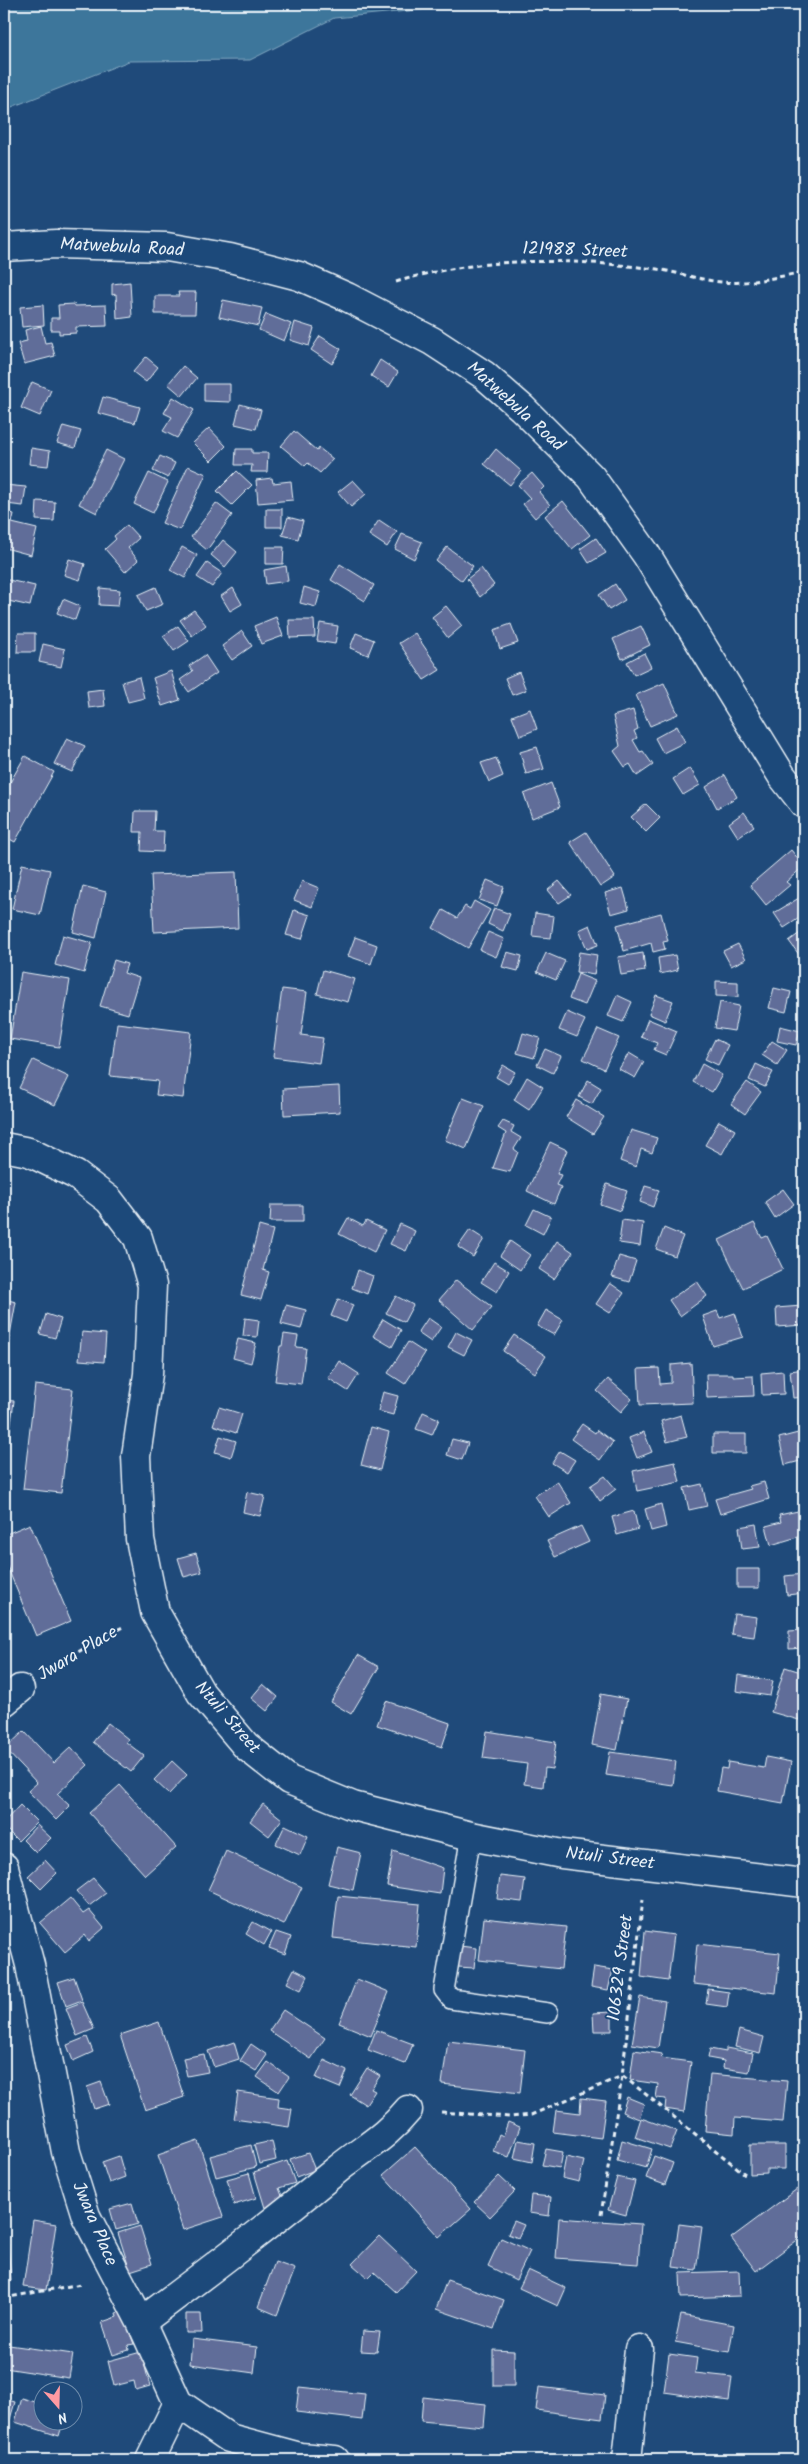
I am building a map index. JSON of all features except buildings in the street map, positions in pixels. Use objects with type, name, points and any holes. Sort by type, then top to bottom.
[{"type":"street","name":"Matwebula Road","points":[[4,248],[56,244],[167,247],[230,258],[299,276],[347,296],[432,341],[484,374],[522,408],[591,477],[646,554],[782,776],[804,804]]},
{"type":"street","name":"Ntuli Street","points":[[4,1146],[29,1152],[76,1175],[109,1200],[138,1238],[152,1285],[148,1374],[136,1456],[140,1539],[155,1612],[201,1692],[246,1746],[289,1780],[353,1806],[471,1836],[562,1854],[804,1883]]},
{"type":"street","name":"Jwara Place","points":[[4,1868],[30,1965],[66,2152],[86,2216],[116,2276],[142,2322],[178,2403]]},
{"type":"street","points":[[142,2322],[263,2232],[342,2166],[392,2130],[408,2110]]},
{"type":"street","points":[[627,2460],[639,2349]]},
{"type":"street","points":[[150,2460],[178,2403],[229,2438],[300,2457],[335,2460]]},
{"type":"lane","points":[[471,1836],[444,1990],[446,1995],[450,1999],[548,2013]]},
{"type":"path","name":"121988 Street","points":[[347,296],[424,273],[524,261],[566,260],[650,268],[723,283],[804,272]]},
{"type":"path","name":"Jwara Place","points":[[12,1695],[102,1637],[155,1612]]},
{"type":"path","name":"106329 Street","points":[[601,2216],[622,2076],[642,1904],[651,1864]]},
{"type":"path","points":[[408,2110],[510,2117],[531,2115],[622,2076],[744,2174]]},
{"type":"path","points":[[4,2298],[116,2276]]},
{"type":"water","points":[[4,4],[451,4],[450,7],[334,18],[250,60],[129,61],[4,110]]}]
